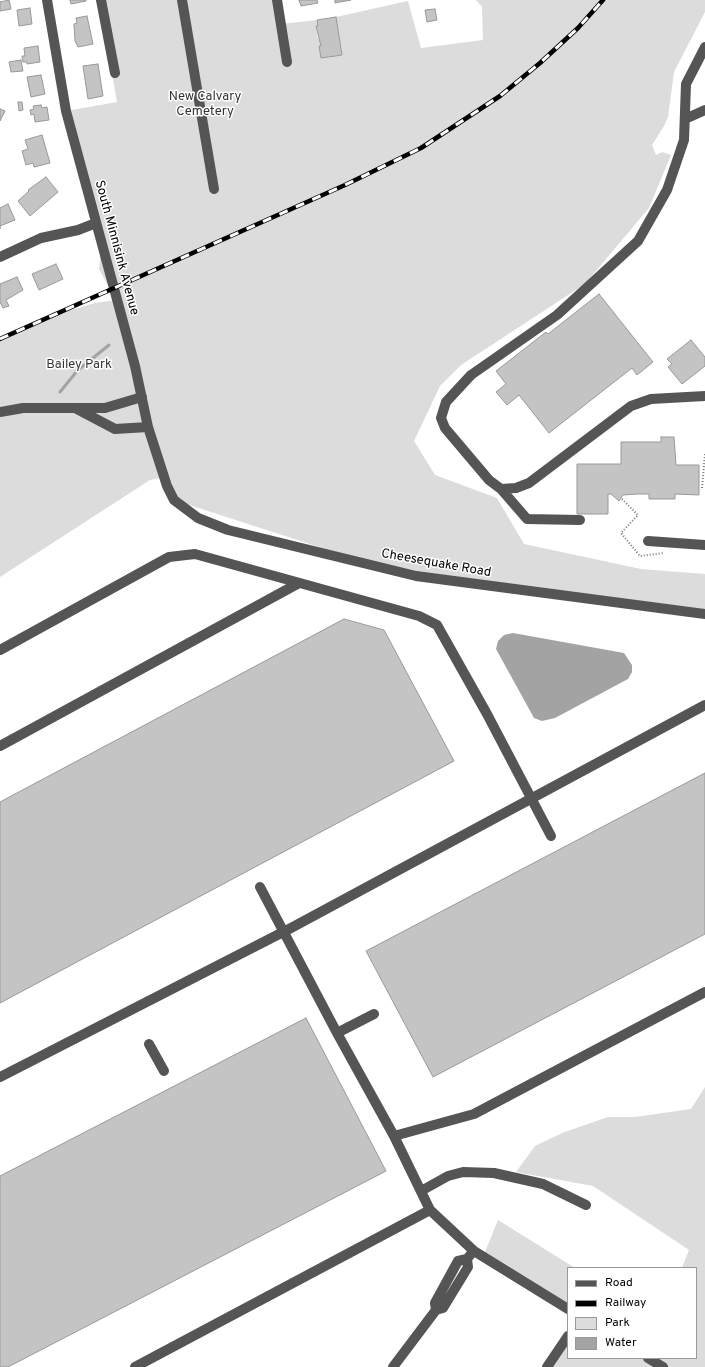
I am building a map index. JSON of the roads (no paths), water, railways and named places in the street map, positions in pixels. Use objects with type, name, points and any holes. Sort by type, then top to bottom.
[{"type":"street","name":"South Minnisink Avenue","points":[[47,0],[66,112],[142,397],[148,427],[167,486],[174,500]]},
{"type":"street","points":[[101,0],[114,73]]},
{"type":"street","points":[[182,0],[214,188]]},
{"type":"street","points":[[277,0],[288,62]]},
{"type":"street","points":[[580,520],[528,519],[501,489],[489,480],[445,428],[442,418],[446,402],[471,375],[557,315],[638,241],[667,190],[684,140],[686,84],[705,47]]},
{"type":"street","points":[[685,119],[705,110]]},
{"type":"street","points":[[0,257],[41,238],[78,230],[96,223]]},
{"type":"street","points":[[501,489],[516,488],[529,483],[631,406],[651,398],[705,396]]},
{"type":"street","points":[[0,412],[24,408],[105,408],[142,397]]},
{"type":"street","points":[[76,409],[116,429],[148,427]]},
{"type":"street","name":"Cheesequake Road","points":[[174,500],[198,518],[228,530],[416,576],[705,614]]},
{"type":"street","points":[[648,541],[705,545]]},
{"type":"street","points":[[0,650],[169,557],[196,554],[419,616],[438,625],[552,836]]},
{"type":"street","points":[[0,746],[298,583]]},
{"type":"street","points":[[0,1077],[284,932],[705,705]]},
{"type":"street","points":[[260,887],[337,1033],[394,1136],[430,1210],[474,1251],[567,1308]]},
{"type":"street","points":[[394,1136],[474,1114],[705,992]]},
{"type":"street","points":[[337,1033],[374,1014]]},
{"type":"street","points":[[149,1044],[164,1070]]},
{"type":"street","points":[[421,1192],[448,1176],[463,1172],[494,1173],[543,1184],[586,1205]]},
{"type":"street","points":[[135,1367],[430,1210]]},
{"type":"street","points":[[393,1367],[436,1310],[443,1308],[468,1268],[467,1259],[474,1251]]},
{"type":"street","points":[[547,1367],[567,1337]]},
{"type":"street","points":[[650,1359],[663,1367]]},
{"type":"water","points":[[513,633],[624,653],[632,665],[632,672],[628,679],[555,718],[542,721],[534,718],[496,649],[498,641],[504,635]]},
{"type":"waterway","points":[[60,392],[77,371],[109,345]]},
{"type":"railway","points":[[0,339],[345,185],[421,148],[500,96],[540,63],[578,28],[603,0]]},
{"type":"park label","name":"New Calvary Cemetery","points":[[205,104]]},
{"type":"park label","name":"Bailey Park","points":[[79,365]]}]
